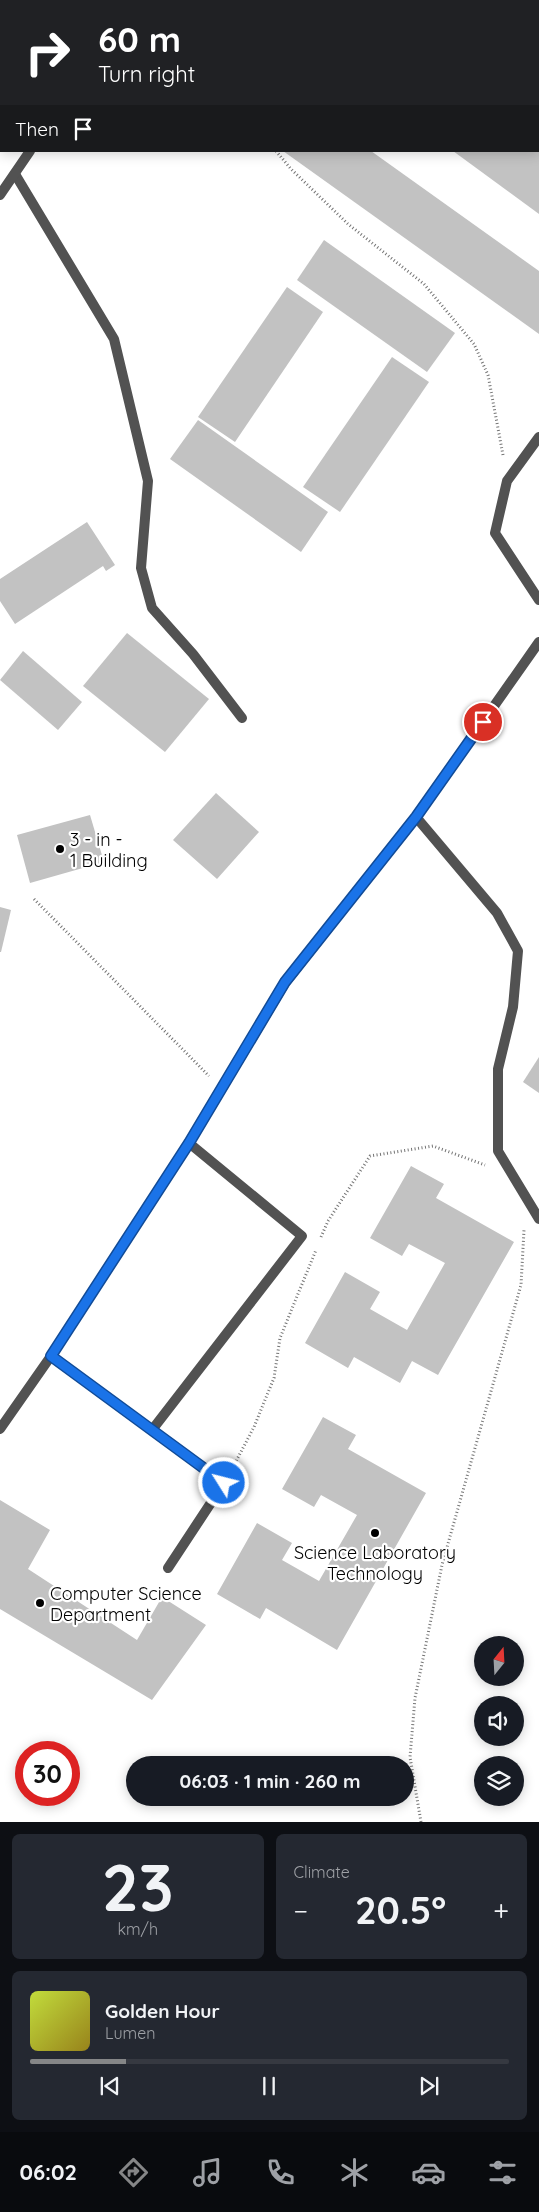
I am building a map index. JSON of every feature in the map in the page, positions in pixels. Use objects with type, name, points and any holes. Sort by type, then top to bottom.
[{"type":"street","points":[[0,194],[29,152]]},
{"type":"street","points":[[15,174],[114,338],[148,481],[140,568],[152,608],[193,654],[242,718]]},
{"type":"street","points":[[539,437],[507,481],[495,533],[539,600]]},
{"type":"street","points":[[0,1429],[51,1356],[189,1143],[285,982],[416,817],[539,642]]},
{"type":"street","points":[[416,817],[497,913],[518,950],[513,1007],[498,1069],[498,1151],[539,1219]]},
{"type":"street","points":[[152,1430],[302,1236],[189,1143]]},
{"type":"street","points":[[51,1356],[224,1483],[168,1568]]},
{"type":"path","points":[[277,152],[291,169],[348,224],[424,284],[474,344],[488,376],[507,481]]},
{"type":"path","points":[[34,899],[222,1089]]},
{"type":"path","points":[[321,1239],[328,1221],[370,1156],[433,1146],[512,1175]]},
{"type":"path","points":[[421,1822],[410,1758],[415,1698],[442,1566],[472,1451],[520,1285],[524,1226],[529,1203]]},
{"type":"path","points":[[224,1483],[254,1427],[274,1378],[280,1338],[317,1247]]},
{"type":"building","points":[[284,152],[372,152],[539,271],[539,334]]},
{"type":"building","points":[[454,152],[539,152],[539,214]]},
{"type":"building","points":[[324,240],[455,333],[427,372],[297,280]]},
{"type":"building","points":[[287,287],[323,312],[235,442],[198,417]]},
{"type":"building","points":[[392,357],[429,382],[340,512],[303,487]]},
{"type":"building","points":[[198,420],[328,512],[301,552],[170,459]]},
{"type":"building","points":[[87,522],[115,565],[106,571],[103,566],[15,624],[0,601],[0,579]]},
{"type":"building","points":[[127,633],[209,699],[165,752],[83,686]]},
{"type":"building","points":[[23,651],[82,702],[58,730],[0,680]]},
{"type":"building","points":[[216,793],[259,832],[217,879],[173,840]]},
{"type":"building","name":"3 - in - 1 Building","points":[[90,815],[104,862],[30,883],[17,835]]},
{"type":"building","points":[[0,907],[11,910],[1,952],[0,952]]},
{"type":"building","points":[[539,1057],[539,1093],[523,1082]]},
{"type":"building","points":[[411,1166],[444,1184],[436,1198],[514,1242],[438,1375],[412,1361],[400,1383],[354,1357],[348,1368],[305,1343],[345,1272],[380,1292],[370,1309],[407,1330],[445,1263],[409,1244],[402,1256],[370,1238]]},
{"type":"building","name":"Science Laboratory Technology","points":[[323,1417],[356,1435],[348,1449],[426,1493],[337,1650],[266,1608],[260,1619],[217,1594],[257,1523],[292,1543],[282,1560],[319,1581],[357,1515],[321,1495],[314,1507],[282,1489]]},
{"type":"building","name":"Computer Science Department","points":[[0,1500],[50,1530],[28,1569],[137,1640],[162,1597],[206,1625],[152,1700],[0,1609]]},
{"type":"place","name":"3 - in - 1 Building","points":[[60,849]]},
{"type":"place","name":"Science Laboratory Technology","points":[[375,1533]]},
{"type":"place","name":"Computer Science Department","points":[[40,1603]]},
{"type":"route","points":[[224,1483],[51,1356],[189,1143],[285,982],[416,817],[483,722]]}]
